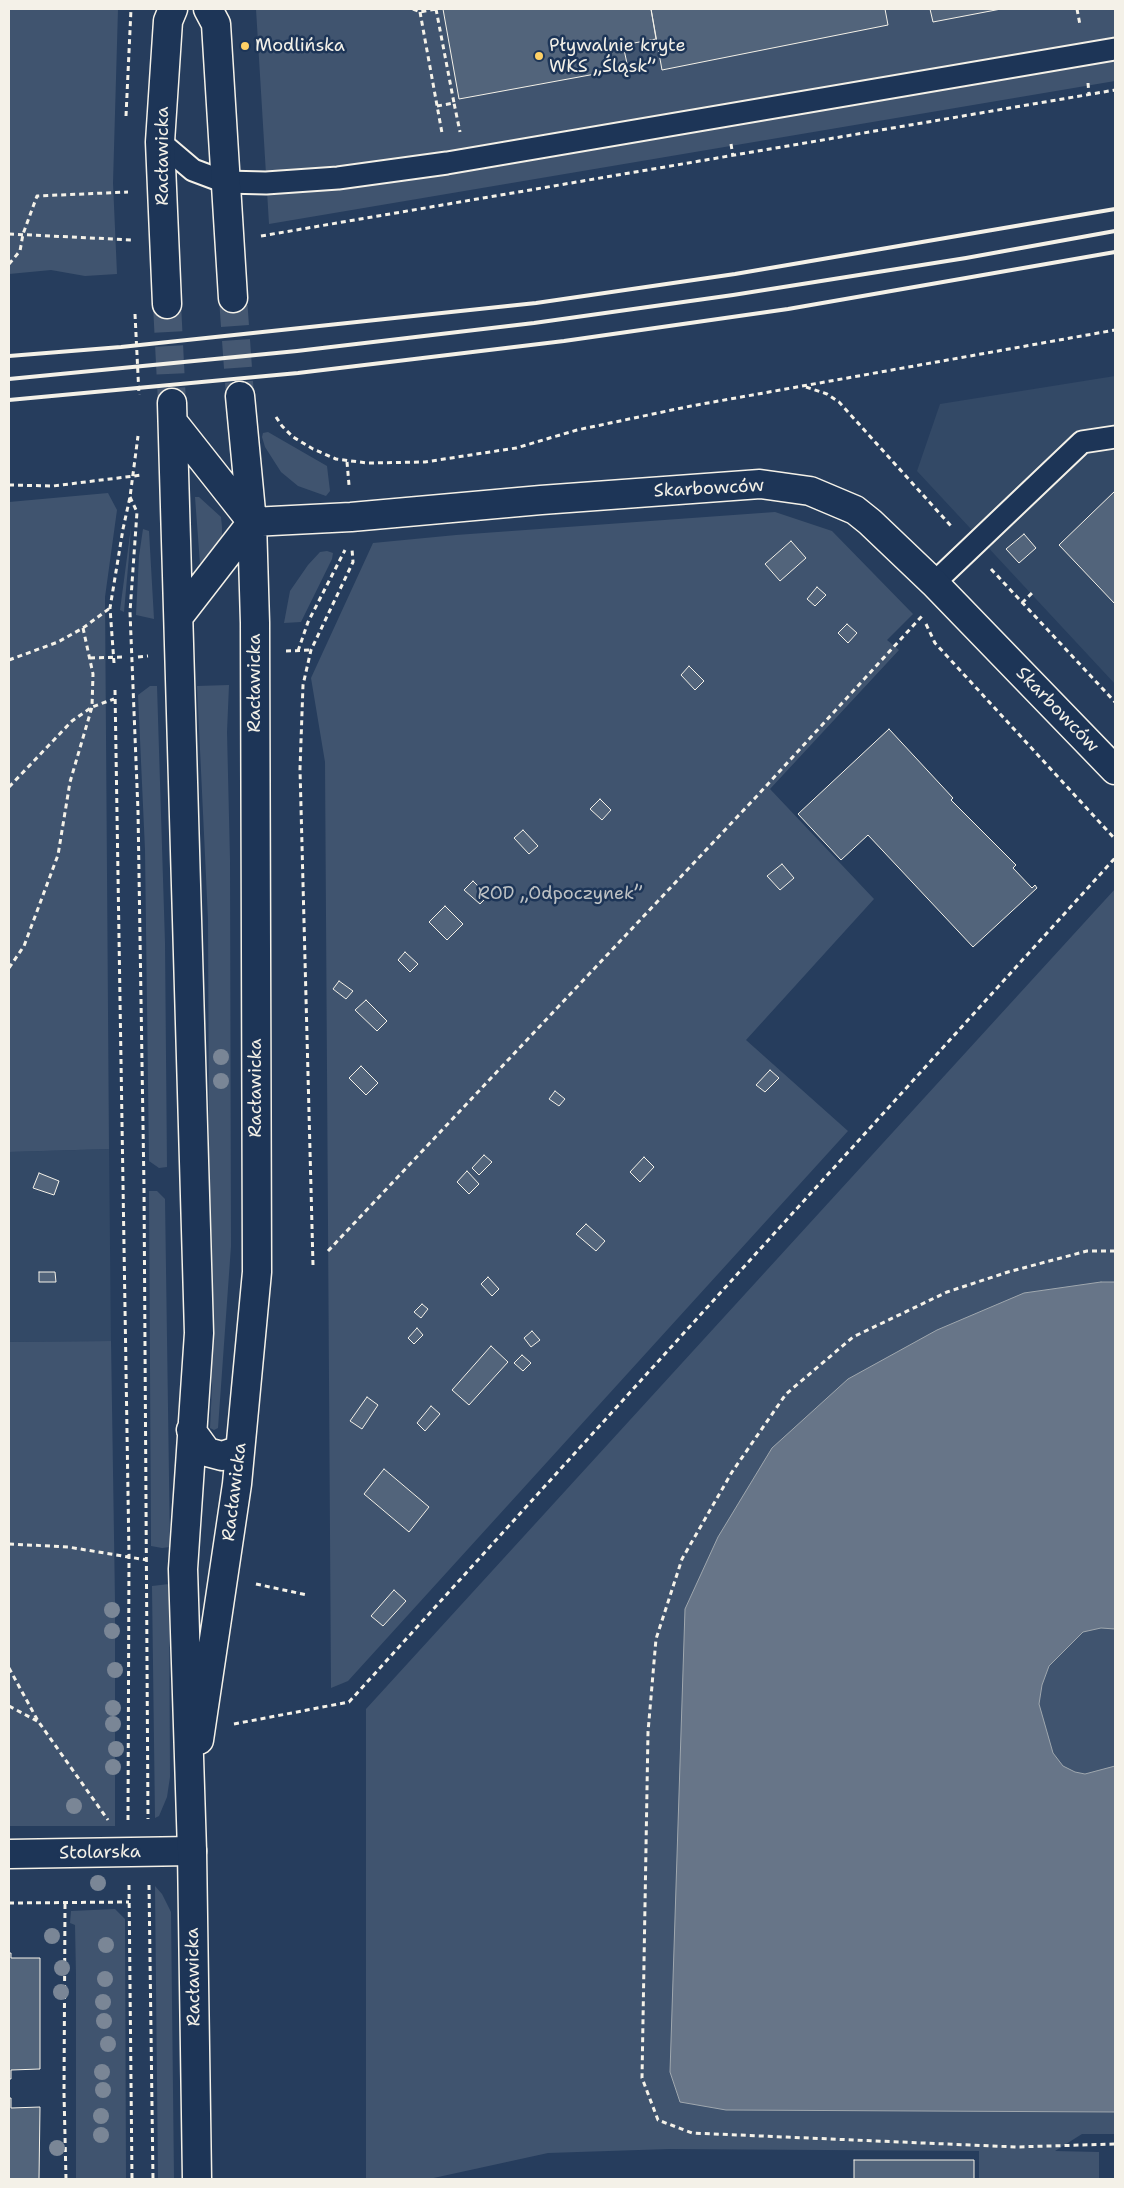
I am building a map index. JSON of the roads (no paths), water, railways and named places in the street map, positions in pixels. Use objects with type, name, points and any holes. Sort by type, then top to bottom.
[{"type":"street","name":"Racławicka","points":[[167,304],[160,142],[168,21],[173,9]]},
{"type":"street","points":[[208,9],[216,24],[233,298]]},
{"type":"street","name":"Racławicka","points":[[190,1776],[202,1731],[240,1450],[257,1272],[255,623],[252,522],[240,396]]},
{"type":"street","name":"Racławicka","points":[[197,2179],[192,1851],[183,1569],[199,1333],[173,412],[252,522]]},
{"type":"street","name":"Skarbowców","points":[[252,522],[358,517],[541,500],[760,484],[810,491],[855,510],[870,522],[939,588],[1115,770]]},
{"type":"street","points":[[180,615],[252,522]]},
{"type":"street","points":[[191,1430],[207,1452],[222,1456],[240,1450]]},
{"type":"street","name":"Stolarska","points":[[9,1854],[192,1851]]},
{"type":"lane","points":[[160,142],[193,170],[225,182],[245,183],[304,180],[456,162],[1115,49]]},
{"type":"lane","points":[[939,588],[971,548],[1082,442],[1115,437]]},
{"type":"tunnel","points":[[233,298],[240,396]]},
{"type":"tunnel","points":[[167,304],[172,403]]},
{"type":"railway","points":[[9,356],[121,347],[536,303],[735,274],[1115,209]]},
{"type":"railway","points":[[9,379],[297,351],[534,323],[733,295],[966,258],[1115,231]]},
{"type":"railway","points":[[9,400],[298,373],[564,341],[788,309],[1115,252]]},
{"type":"place","name":"Modlińska","points":[[245,46]]},
{"type":"place","name":"Pływalnie kryte WKS „Śląsk”","points":[[539,56]]},
{"type":"park label","name":"ROD „Odpoczynek”","points":[[560,894]]}]
